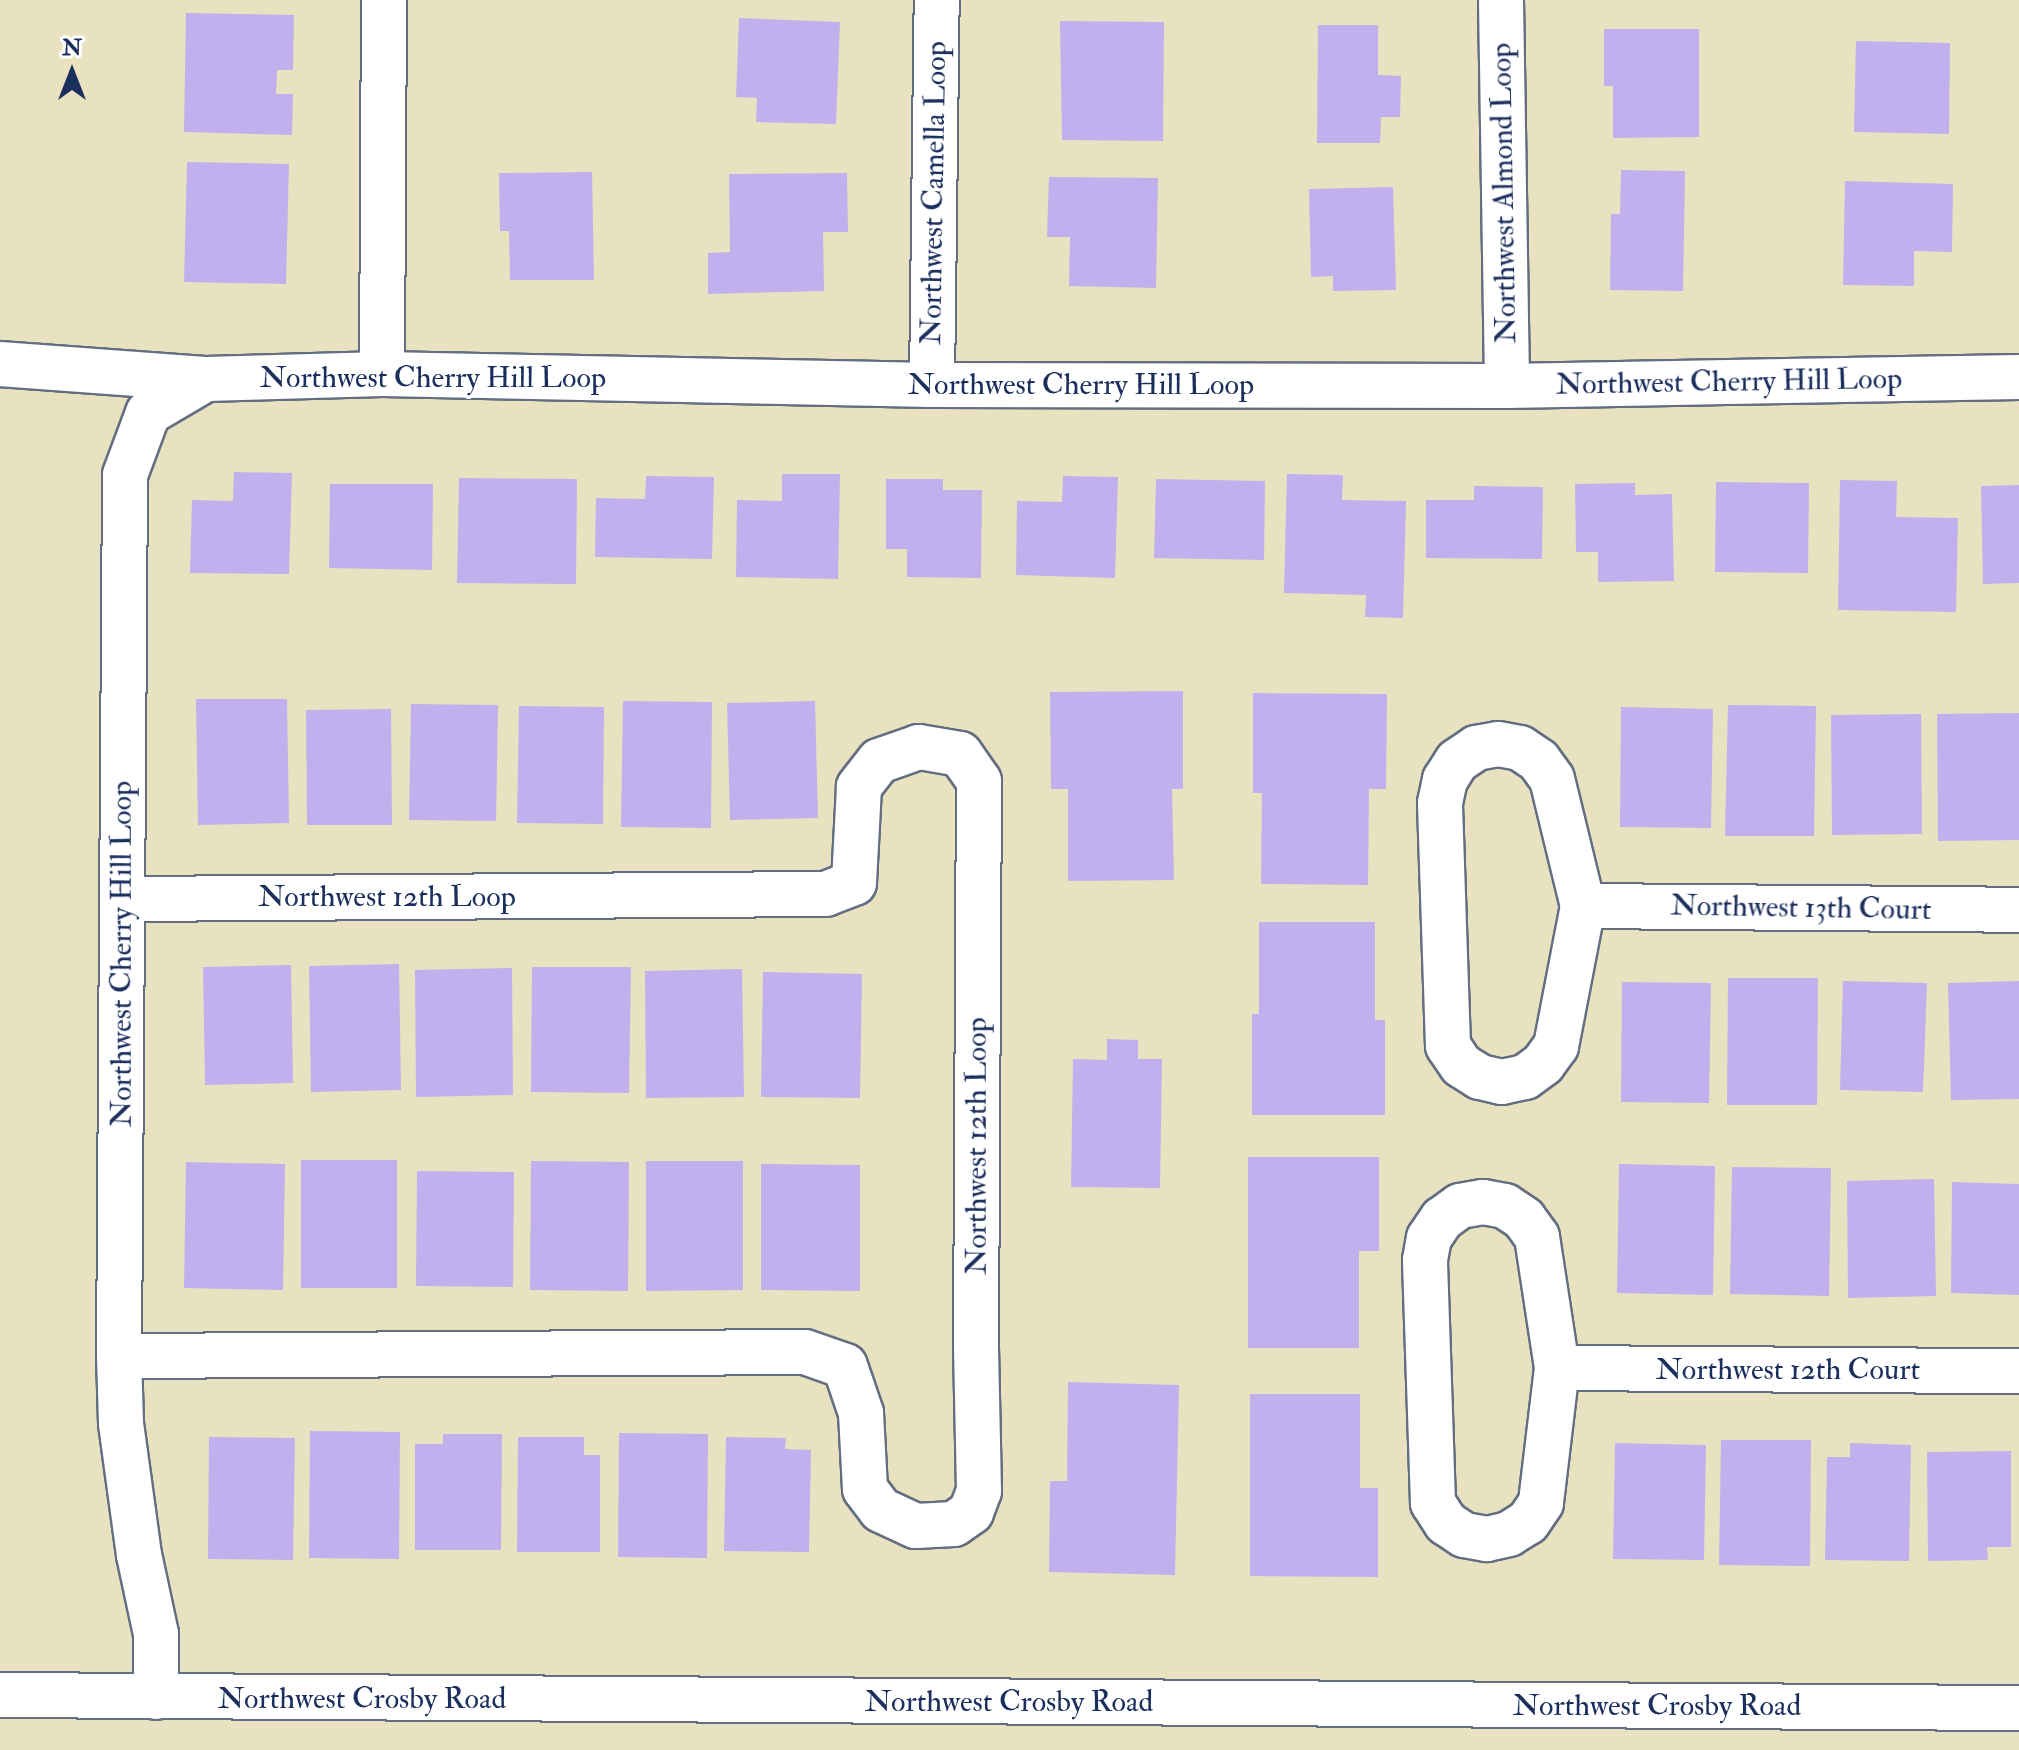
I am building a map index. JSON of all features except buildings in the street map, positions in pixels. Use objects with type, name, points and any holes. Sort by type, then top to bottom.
[{"type":"street","points":[[382,374],[384,0]]},
{"type":"street","name":"Northwest Camella Loop","points":[[932,385],[937,0]]},
{"type":"street","name":"Northwest Almond Loop","points":[[1501,0],[1507,386]]},
{"type":"street","points":[[0,364],[206,379]]},
{"type":"street","name":"Northwest Cherry Hill Loop","points":[[156,1697],[156,1634],[139,1555],[121,1423],[119,1356],[125,475],[148,413],[206,379],[382,374],[932,385],[1507,386],[2019,377]]},
{"type":"street","points":[[1498,744],[1520,748],[1539,761],[1552,779],[1583,906],[1556,1046],[1543,1064],[1525,1077],[1502,1082],[1480,1077],[1461,1065],[1448,1046],[1440,803],[1445,780],[1457,761],[1476,748],[1498,744]]},
{"type":"street","name":"Northwest 12th Loop","points":[[119,1356],[805,1352],[845,1366],[861,1413],[865,1489],[881,1510],[916,1526],[954,1524],[971,1512],[979,1491],[979,781],[960,754],[919,747],[879,761],[859,787],[854,883],[826,894],[122,899]]},
{"type":"street","name":"Northwest 13th Court","points":[[1583,906],[2019,910]]},
{"type":"street","points":[[1483,1202],[1505,1206],[1524,1219],[1537,1237],[1557,1368],[1541,1503],[1528,1522],[1509,1534],[1487,1539],[1464,1535],[1446,1523],[1433,1503],[1425,1260],[1429,1238],[1442,1219],[1460,1206],[1483,1202]]},
{"type":"street","name":"Northwest 12th Court","points":[[1557,1368],[2019,1371]]},
{"type":"street","name":"Northwest Crosby Road","points":[[0,1695],[2019,1708]]}]
